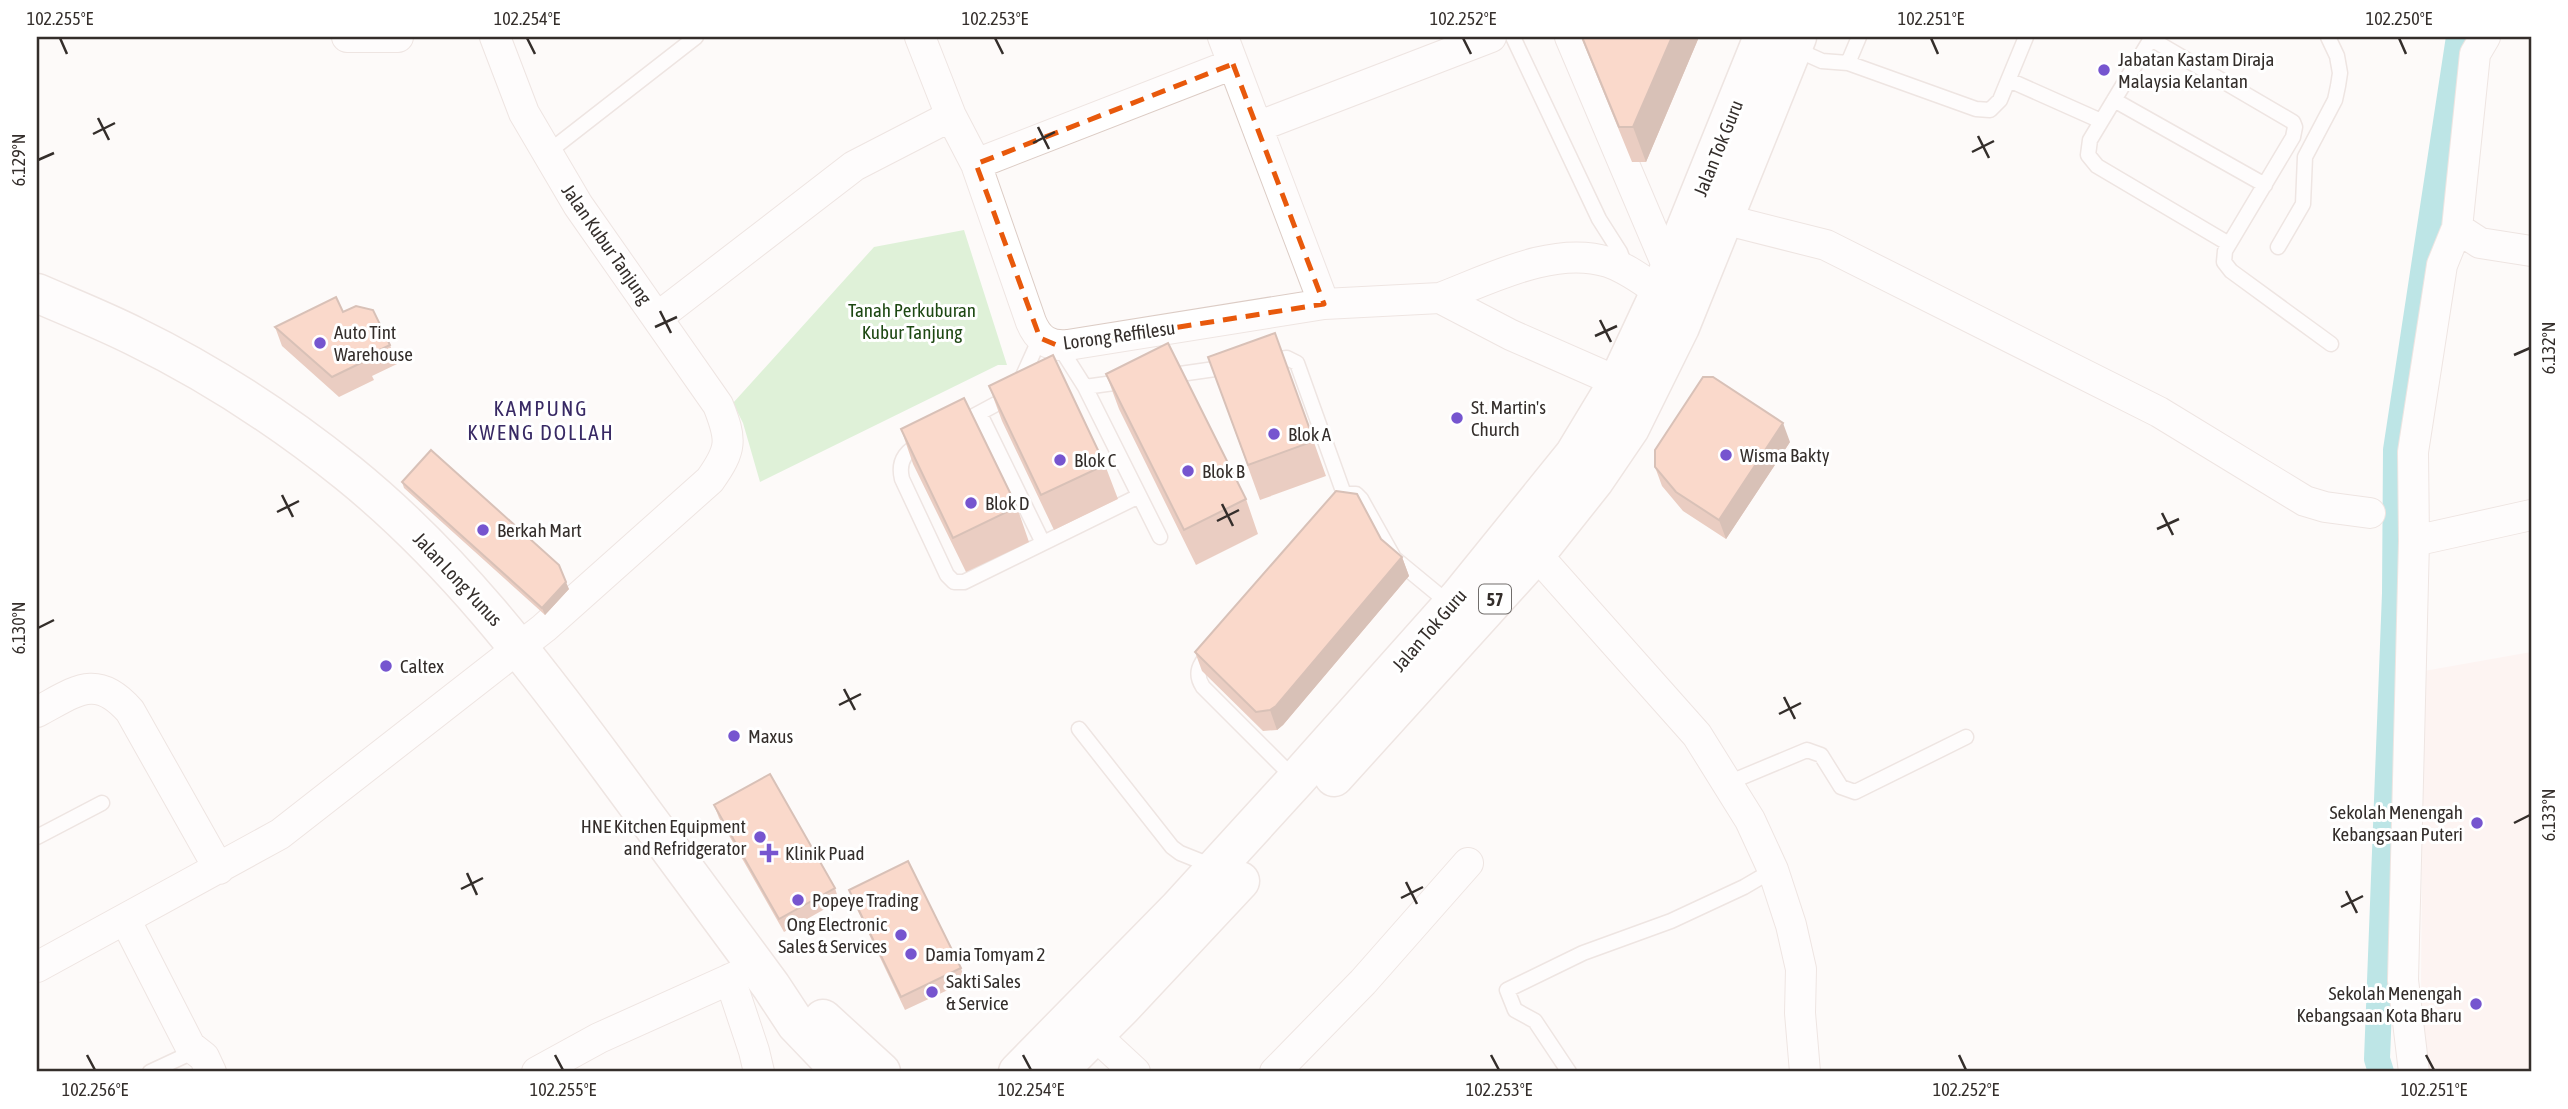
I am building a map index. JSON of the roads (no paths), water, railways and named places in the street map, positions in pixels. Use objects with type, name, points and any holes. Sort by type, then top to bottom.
[{"type":"main road","name":"Jalan Tok Guru","points":[[1042,1068],[1217,867],[1451,606],[1574,455],[1618,383],[1664,281],[1784,40]]},
{"type":"main road","name":"Jalan Tok Guru","points":[[1042,1068],[1095,1035],[1190,935],[1536,554],[1594,481],[1630,428],[1680,327],[1723,219],[1784,40]]},
{"type":"main road","name":"Jalan Long Yunus","points":[[37,293],[134,335],[224,385],[309,442],[349,474],[425,543],[461,579],[520,647],[753,978],[796,1024],[855,1066]]},
{"type":"street","points":[[348,37],[398,37]]},
{"type":"street","name":"Jalan Kubur Tanjung","points":[[37,967],[280,834],[520,647],[710,480],[726,458],[728,432],[718,405],[578,205],[524,113],[495,37]]},
{"type":"street","name":"Lorong Reffilesu","points":[[919,37],[951,116],[976,164],[1031,322],[1050,342],[1324,304],[1440,298],[1543,261],[1573,257],[1606,261],[1664,281]]},
{"type":"street","points":[[1223,37],[1324,304]]},
{"type":"street","points":[[1257,127],[1491,37]]},
{"type":"street","points":[[1570,37],[1664,281]]},
{"type":"street","points":[[2414,1072],[2403,980],[2414,541],[2413,452],[2442,265],[2457,228],[2475,54],[2485,37]]},
{"type":"street","points":[[976,164],[1233,64]]},
{"type":"street","points":[[658,317],[854,166],[951,116]]},
{"type":"street","points":[[1723,219],[1826,245],[2159,412],[2305,501],[2370,513]]},
{"type":"street","points":[[2457,228],[2480,243],[2531,251]]},
{"type":"street","points":[[1440,298],[1511,335],[1618,383]]},
{"type":"street","points":[[2414,541],[2531,515]]},
{"type":"street","points":[[1536,554],[1697,735],[1750,820],[1773,870],[1791,925],[1801,969],[1805,1072]]},
{"type":"street","points":[[37,712],[80,689],[101,689],[116,696],[130,711],[219,869]]},
{"type":"street","points":[[1286,1067],[1468,863]]},
{"type":"street","points":[[125,919],[190,1046],[203,1062]]},
{"type":"street","points":[[537,1072],[599,1038],[753,978],[754,1051],[759,1072]]},
{"type":"street","points":[[1095,1035],[1135,1072]]},
{"type":"lane","points":[[547,153],[696,37]]},
{"type":"lane","points":[[1513,37],[1599,219],[1620,252],[1626,270]]},
{"type":"lane","points":[[1848,63],[1859,37]]},
{"type":"lane","points":[[1784,40],[1822,61],[1848,63],[1983,110],[1990,110],[1996,106],[2009,80],[2026,37]]},
{"type":"lane","points":[[2278,247],[2303,204],[2305,157],[2335,100],[2339,86],[2337,56],[2328,37]]},
{"type":"lane","points":[[2230,244],[2091,161],[2088,147],[2152,38],[2293,121],[2293,137],[2224,257],[2227,267],[2332,344]]},
{"type":"lane","points":[[2009,80],[2101,121]]},
{"type":"lane","points":[[2114,100],[2265,185]]},
{"type":"lane","points":[[1139,496],[964,582],[954,582],[950,580],[899,469],[901,461],[912,447],[1011,396],[1050,342],[1085,387],[1160,537]]},
{"type":"lane","points":[[1085,387],[1292,359],[1300,367],[1339,498],[1356,494],[1394,558],[1451,606]]},
{"type":"lane","points":[[980,414],[1043,543]]},
{"type":"lane","points":[[1220,640],[1198,667],[1199,681],[1296,780]]},
{"type":"lane","points":[[1079,729],[1172,847],[1180,853],[1217,867]]},
{"type":"lane","points":[[1728,783],[1807,750],[1821,755],[1841,788],[1855,792],[1966,737]]},
{"type":"lane","points":[[37,837],[102,803]]},
{"type":"lane","points":[[1569,1072],[1535,1021],[1515,1010],[1507,990],[1583,953],[1671,921],[1744,887],[1773,870]]},
{"type":"lane","points":[[150,1072],[203,1062]]},
{"type":"waterway","points":[[2381,1072],[2377,1059],[2395,593],[2396,450],[2459,37]]},
{"type":"place","name":"Jabatan Kastam Diraja Malaysia Kelantan","points":[[2104,70]]},
{"type":"place","name":"Auto Tint Warehouse","points":[[320,343]]},
{"type":"place","name":"St. Martin's Church","points":[[1457,418]]},
{"type":"place","name":"Blok A","points":[[1274,434]]},
{"type":"place","name":"Wisma Bakty","points":[[1726,455]]},
{"type":"place","name":"Blok C","points":[[1060,460]]},
{"type":"place","name":"Blok B","points":[[1188,471]]},
{"type":"place","name":"Blok D","points":[[971,503]]},
{"type":"place","name":"Berkah Mart","points":[[483,530]]},
{"type":"place","name":"Caltex","points":[[386,666]]},
{"type":"place","name":"Maxus","points":[[734,736]]},
{"type":"place","name":"Sekolah Menengah Kebangsaan Puteri","points":[[2477,823]]},
{"type":"place","name":"HNE Kitchen Equipment and Refridgerator","points":[[760,837]]},
{"type":"place","name":"Klinik Puad","points":[[769,853]]},
{"type":"place","name":"Popeye Trading","points":[[798,900]]},
{"type":"place","name":"Ong Electronic Sales & Services","points":[[901,935]]},
{"type":"place","name":"Damia Tomyam 2","points":[[911,954]]},
{"type":"place","name":"Sakti Sales & Service","points":[[932,992]]},
{"type":"place","name":"Sekolah Menengah Kebangsaan Kota Bharu","points":[[2476,1004]]},
{"type":"district","name":"KAMPUNG KWENG DOLLAH","points":[[541,420]]},
{"type":"park label","name":"Tanah Perkuburan Kubur Tanjung","points":[[912,321]]}]
